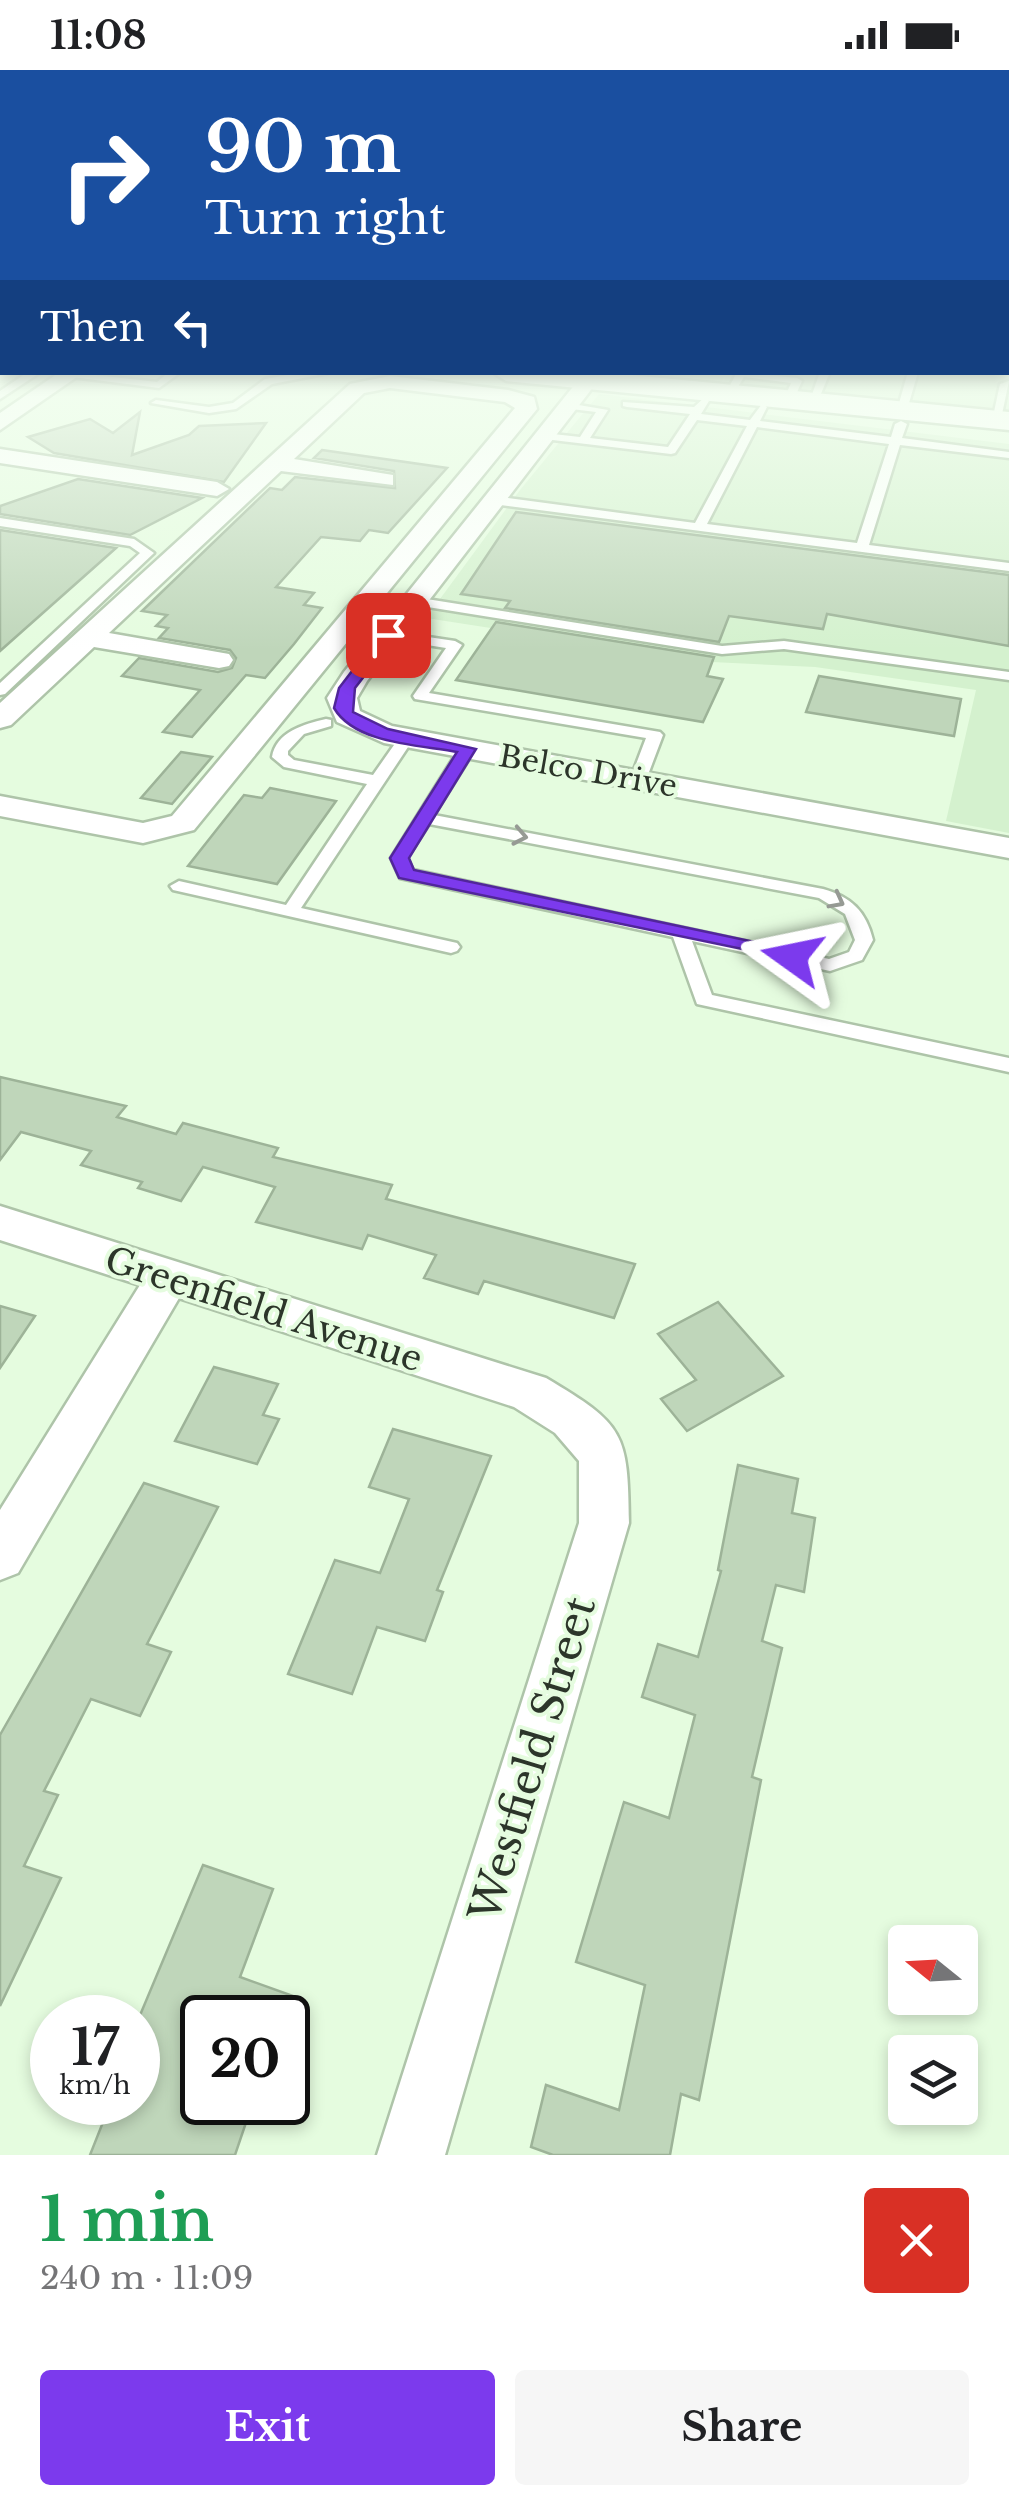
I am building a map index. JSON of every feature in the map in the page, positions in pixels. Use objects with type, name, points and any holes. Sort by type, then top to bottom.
[{"type":"street","points":[[0,719],[284,455]]},
{"type":"street","points":[[0,806],[144,833],[183,823],[488,455]]},
{"type":"street","name":"Belco Drive","points":[[529,455],[347,688],[342,708],[367,729],[1009,848]]},
{"type":"street","points":[[0,456],[217,489]]},
{"type":"street","points":[[274,464],[385,480]]},
{"type":"street","points":[[442,511],[487,508]]},
{"type":"street","points":[[88,638],[220,660]]},
{"type":"street","name":"Greenfield Avenue","points":[[0,1223],[168,1280],[529,1392]]},
{"type":"street","points":[[0,1556],[168,1280]]},
{"type":"street","name":"Westfield Street","points":[[411,2155],[604,1522],[604,1454],[572,1418],[529,1392]]},
{"type":"lane","points":[[699,527],[747,455]]},
{"type":"lane","points":[[862,548],[890,455]]},
{"type":"lane","points":[[487,508],[699,527],[1009,568]]},
{"type":"lane","points":[[0,522],[141,545],[148,553],[0,691]]},
{"type":"lane","points":[[414,601],[722,650],[784,645],[1009,676]]},
{"type":"lane","points":[[388,635],[455,645],[420,696],[656,735],[638,780]]},
{"type":"lane","points":[[326,723],[299,731],[280,750],[280,758],[289,764],[378,781]]},
{"type":"lane","points":[[290,911],[406,738]]},
{"type":"lane","points":[[424,818],[823,894],[848,903],[859,918],[864,940],[856,956],[830,965],[406,874],[399,858],[467,749]]},
{"type":"lane","points":[[179,886],[451,947]]},
{"type":"lane","points":[[680,932],[704,1000],[1009,1065]]},
{"type":"shaded area","points":[[549,455],[1009,455],[1009,833],[946,821],[976,690],[815,667],[712,662],[426,618]]},
{"type":"building","points":[[67,455],[243,455],[224,482]]},
{"type":"building","points":[[359,455],[447,468],[388,533],[369,530],[360,541],[321,537],[276,587],[314,593],[304,605],[322,608],[294,644],[265,678],[246,675],[192,737],[163,732],[200,690],[122,676],[139,658],[218,672],[232,668],[236,658],[230,650],[159,638],[168,628],[156,626],[167,615],[142,611],[270,488],[282,490],[295,477],[395,488],[394,471],[314,458]]},
{"type":"building","points":[[78,479],[202,498],[130,535],[0,514],[0,506]]},
{"type":"building","points":[[516,512],[1009,575],[1009,646],[827,614],[823,629],[729,616],[719,642],[505,608],[510,601],[461,594]]},
{"type":"building","points":[[0,530],[116,548],[0,651]]},
{"type":"building","points":[[496,622],[714,657],[707,676],[723,679],[703,722],[456,680]]},
{"type":"building","points":[[819,676],[961,699],[954,736],[806,712]]},
{"type":"building","points":[[181,752],[212,757],[172,804],[141,798]]},
{"type":"building","points":[[270,788],[336,801],[277,884],[188,866],[244,795],[262,798]]},
{"type":"building","points":[[0,1077],[126,1106],[117,1117],[176,1134],[183,1123],[278,1148],[273,1157],[392,1185],[386,1199],[635,1264],[614,1318],[484,1281],[478,1294],[424,1278],[436,1255],[368,1235],[362,1249],[256,1222],[275,1187],[203,1167],[181,1201],[138,1188],[142,1182],[81,1165],[91,1151],[21,1132],[0,1160]]},
{"type":"building","points":[[718,1302],[783,1376],[687,1431],[661,1399],[696,1380],[658,1334]]},
{"type":"building","points":[[0,1306],[35,1316],[0,1368]]},
{"type":"building","points":[[214,1367],[278,1384],[263,1415],[279,1419],[257,1464],[175,1441]]},
{"type":"building","points":[[393,1429],[491,1456],[437,1590],[443,1592],[425,1641],[377,1627],[352,1694],[288,1674],[335,1560],[380,1573],[409,1499],[369,1487]]},
{"type":"building","points":[[738,1465],[798,1479],[792,1513],[815,1518],[804,1592],[776,1585],[762,1641],[782,1648],[752,1777],[761,1780],[699,2100],[681,2094],[670,2155],[553,2155],[531,2147],[546,2085],[619,2110],[645,1985],[576,1962],[624,1802],[669,1818],[695,1715],[642,1697],[658,1644],[698,1657],[721,1571],[718,1570]]},
{"type":"building","points":[[144,1483],[218,1507],[147,1644],[171,1652],[140,1716],[91,1699],[44,1791],[58,1795],[24,1866],[61,1878],[0,2006],[0,1735]]},
{"type":"building","points":[[203,1865],[273,1889],[240,1977],[290,1995],[180,1995],[180,2125],[245,2125],[235,2155],[90,2155],[102,2125],[160,2125],[160,1995],[148,1995]]},
{"type":"route","points":[[388,635],[347,688],[342,708],[347,716],[384,734],[467,749],[399,858],[406,874],[792,957]]}]
